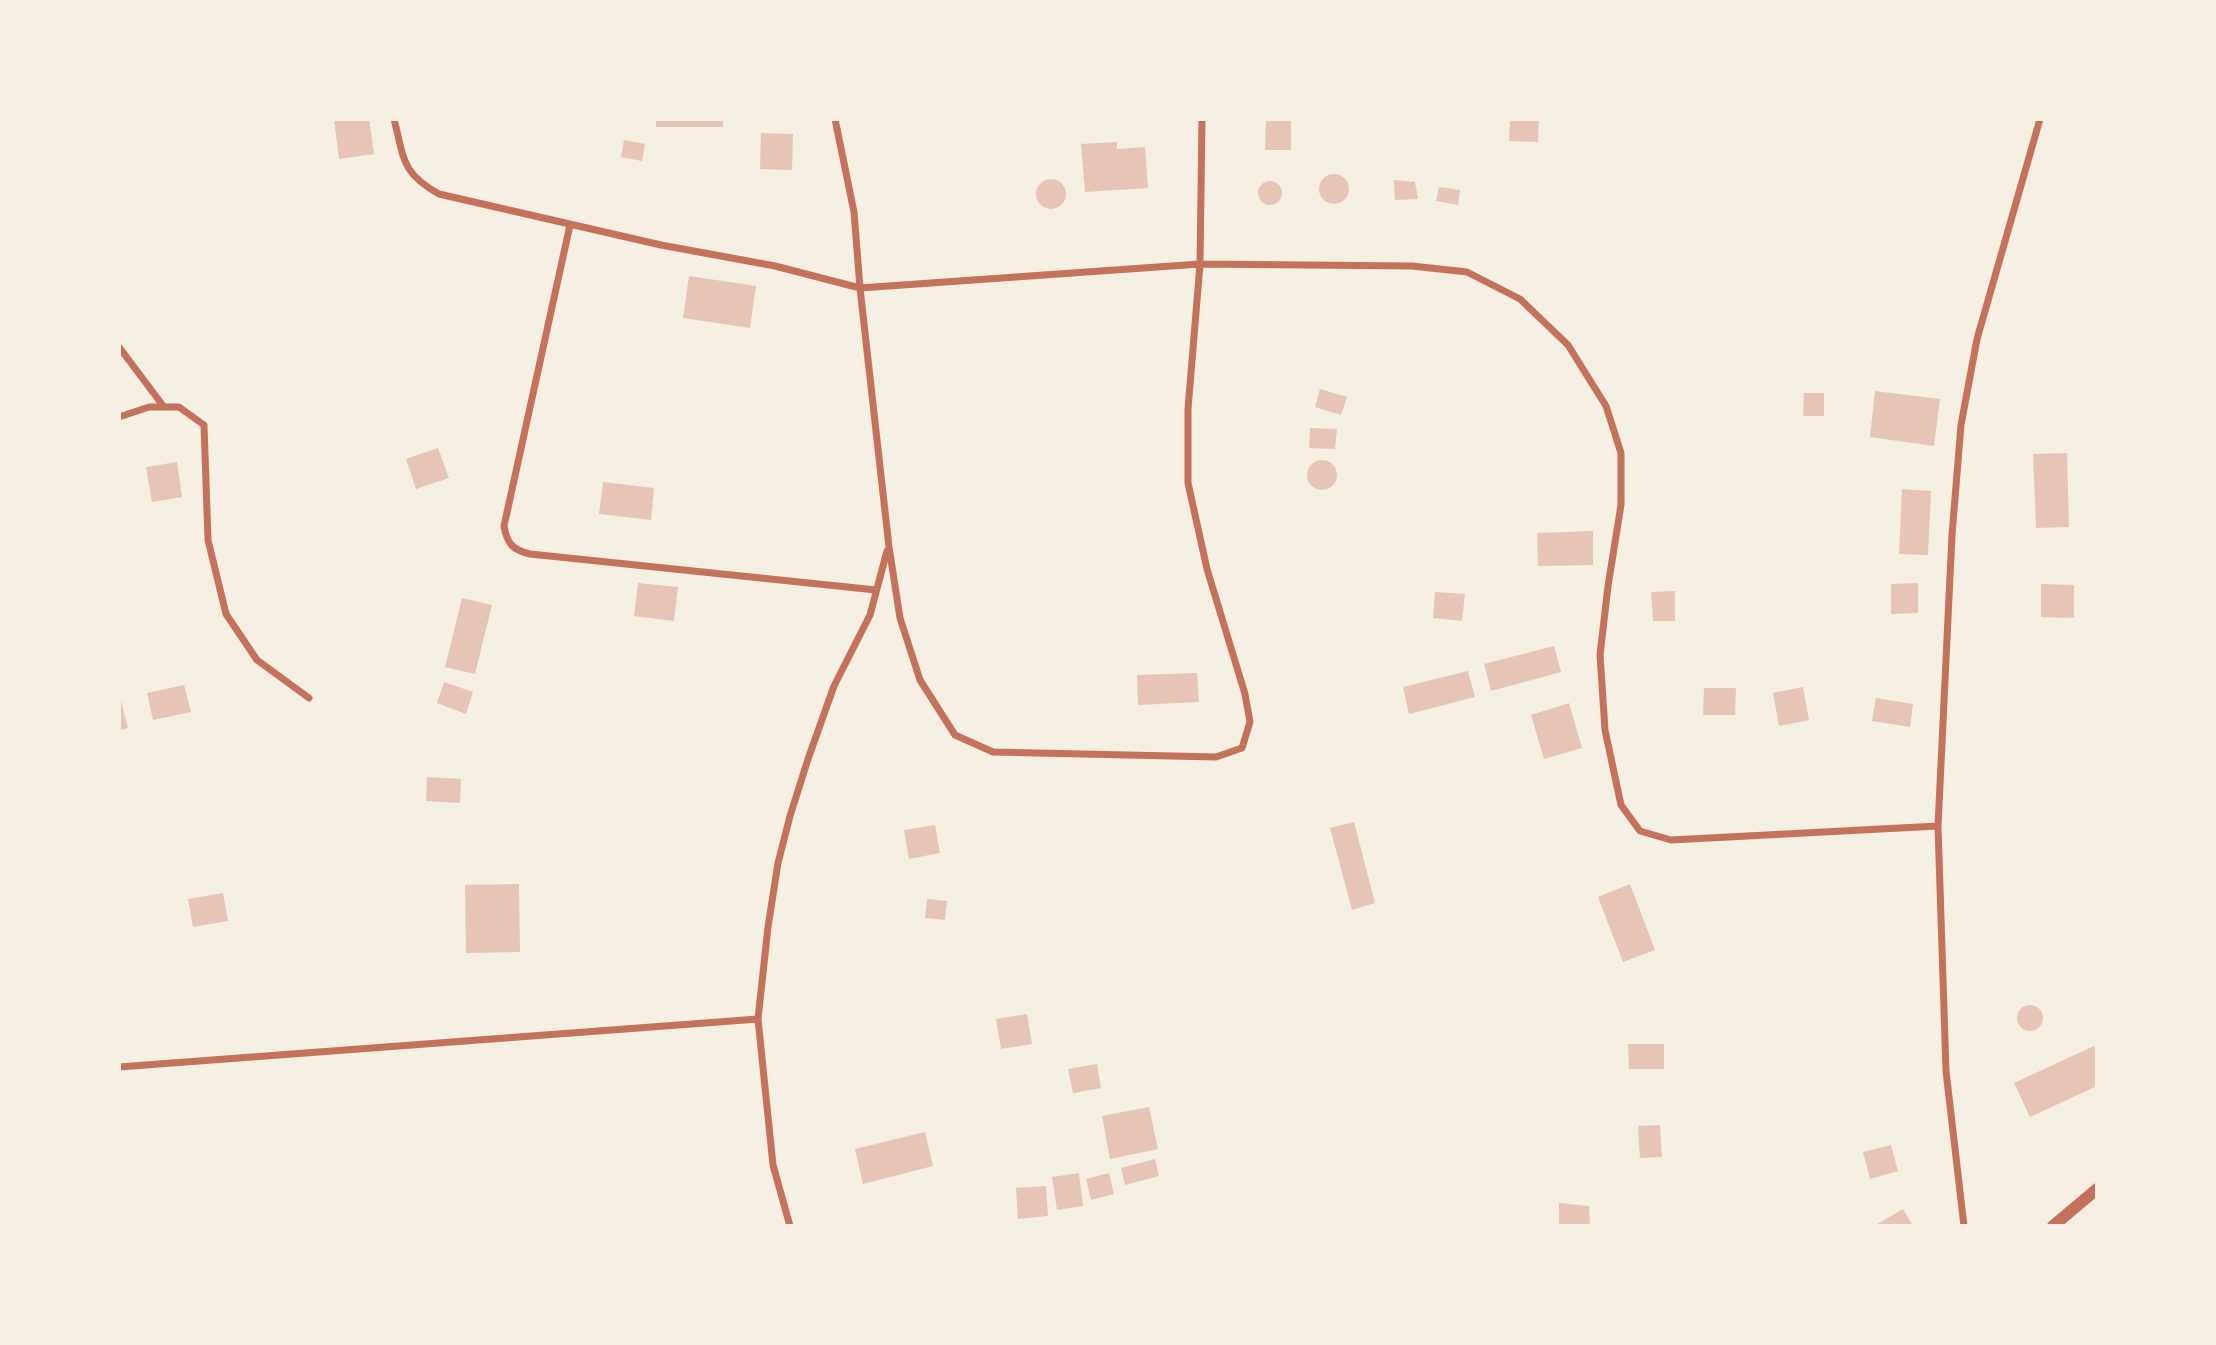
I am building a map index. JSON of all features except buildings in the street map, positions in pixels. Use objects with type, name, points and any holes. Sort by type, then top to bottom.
[{"type":"street","points":[[394,119],[408,170],[420,184],[439,194],[570,225],[775,266],[860,288],[1199,264],[1412,266],[1467,272],[1520,299],[1568,345],[1606,406],[1621,453],[1621,505],[1600,654],[1605,730],[1621,805],[1640,831],[1671,840],[1938,826]]},
{"type":"street","points":[[835,119],[854,212],[889,547],[900,618],[920,680],[955,735],[993,752],[1216,757],[1242,748],[1250,722],[1245,694],[1207,569],[1188,483],[1188,409],[1199,264],[1202,119]]},
{"type":"street","points":[[1964,1226],[1946,1071],[1938,826],[1952,535],[1961,425],[1977,339],[2040,119]]},
{"type":"street","points":[[570,225],[504,526],[506,540],[516,551],[530,554],[876,590]]},
{"type":"street","points":[[119,347],[164,407]]},
{"type":"street","points":[[119,417],[149,407],[179,407],[204,425],[208,540],[226,614],[257,660],[309,698]]},
{"type":"street","points":[[790,1226],[773,1165],[758,1019],[770,915],[778,863],[790,816],[834,686],[870,615],[889,547]]},
{"type":"street","points":[[119,1067],[758,1019]]},
{"type":"street","points":[[2053,1226],[2097,1189]]}]
